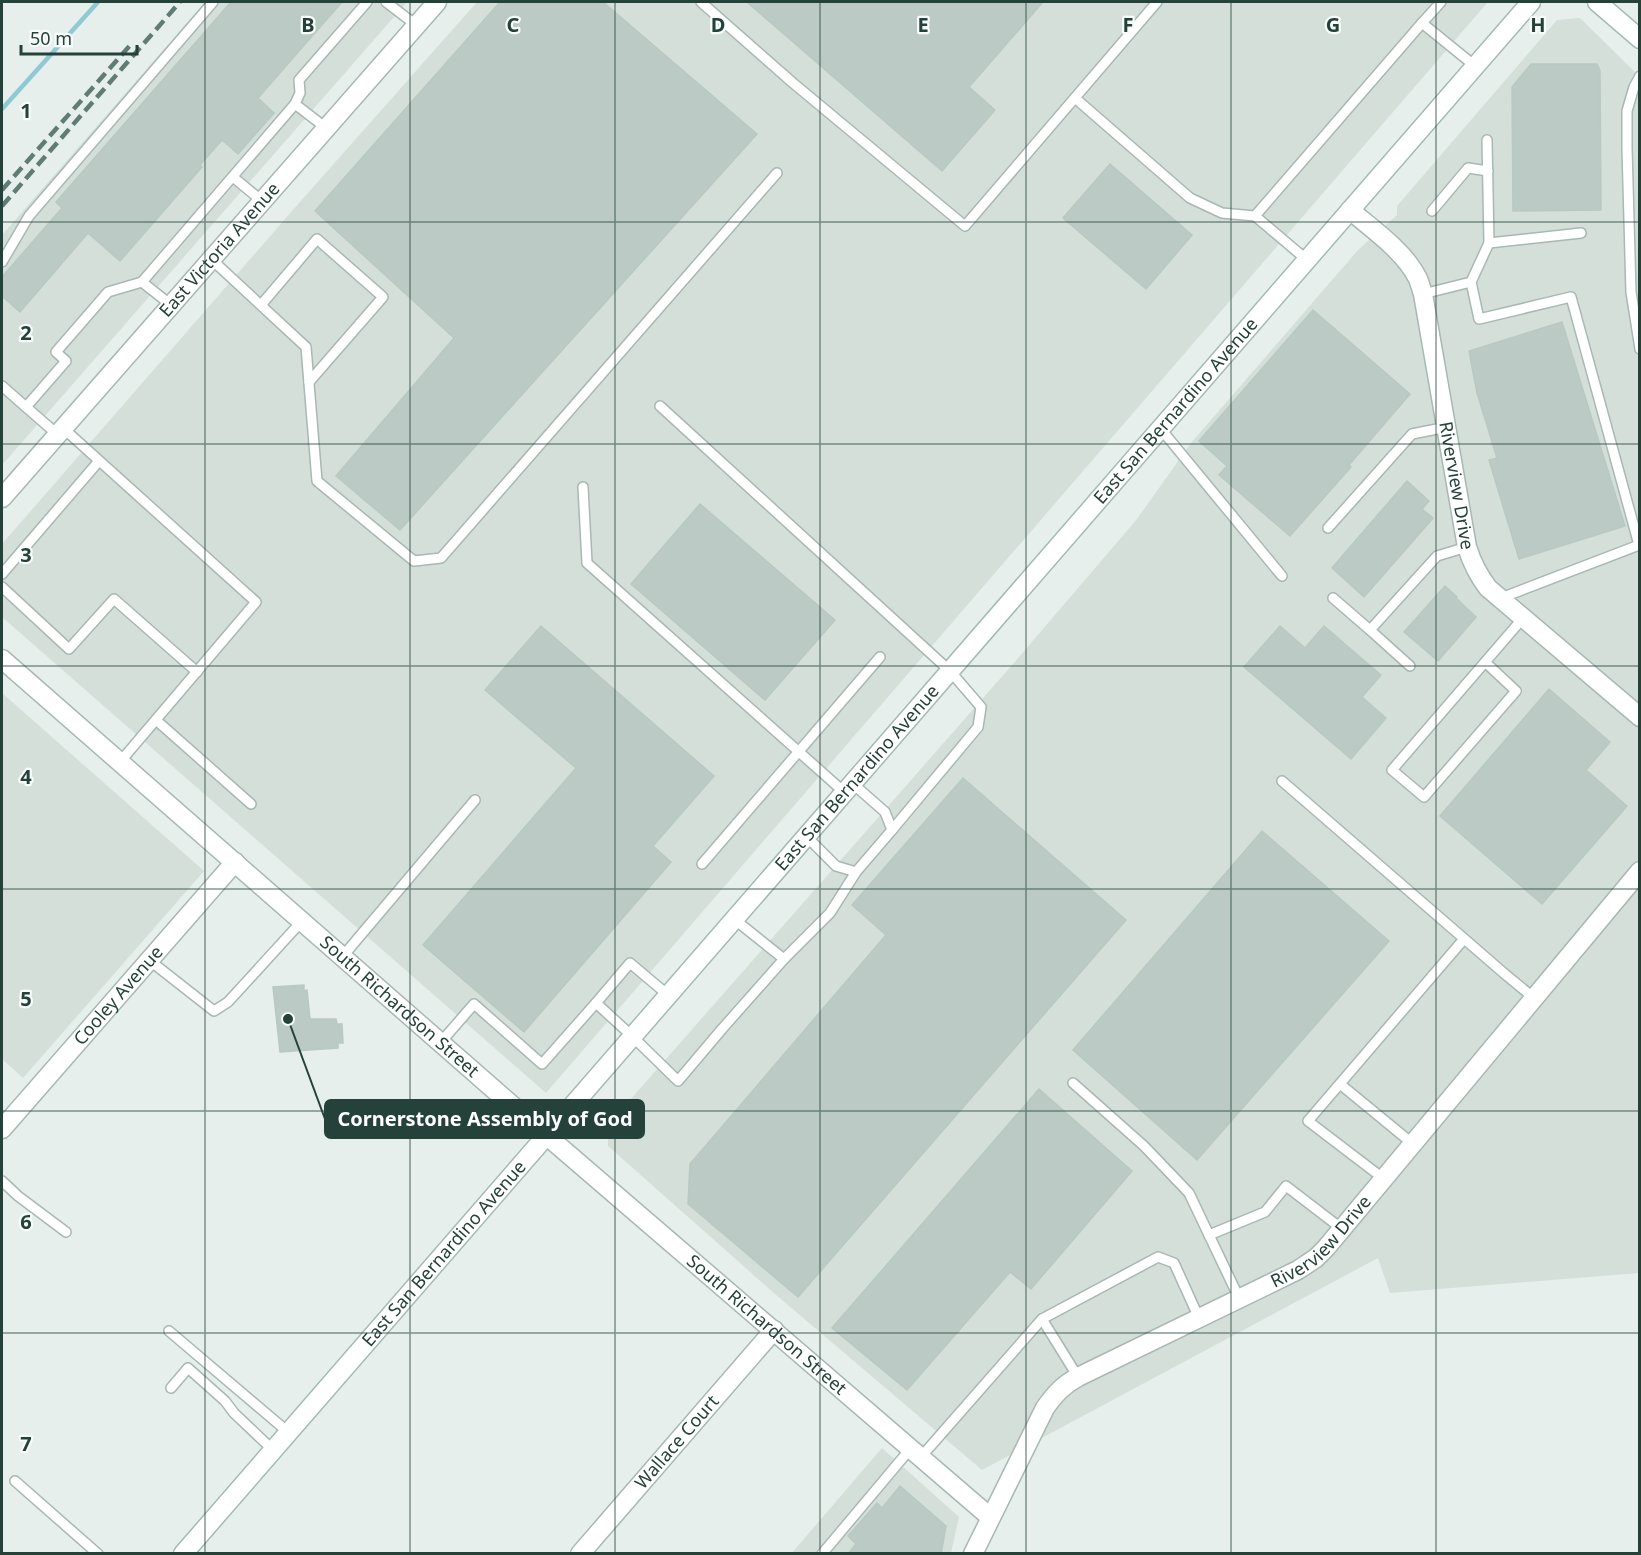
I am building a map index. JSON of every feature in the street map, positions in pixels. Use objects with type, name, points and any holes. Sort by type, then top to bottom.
[{"type":"street","name":"East Victoria Avenue","points":[[2,498],[437,2]]},
{"type":"street","name":"East San Bernardino Avenue","points":[[183,1554],[1530,2]]},
{"type":"street","points":[[1597,2],[1640,39]]},
{"type":"street","name":"Riverview Drive","points":[[1350,210],[1407,261],[1417,277],[1423,294],[1467,547],[1478,576],[1488,588],[1640,717]]},
{"type":"street","name":"South Richardson Street","points":[[2,659],[546,1135],[990,1517]]},
{"type":"street","name":"Cooley Avenue","points":[[2,1129],[235,862]]},
{"type":"street","name":"Riverview Drive","points":[[973,1554],[1045,1408],[1055,1394],[1066,1383],[1298,1270],[1316,1258],[1640,871]]},
{"type":"street","name":"Wallace Court","points":[[580,1554],[774,1330]]},
{"type":"lane","points":[[2,262],[29,216],[213,2]]},
{"type":"lane","points":[[26,407],[66,361],[56,352],[108,292],[142,282],[295,104],[300,93],[299,80],[367,2]]},
{"type":"lane","points":[[386,2],[416,25]]},
{"type":"lane","points":[[701,2],[793,83],[965,226],[1157,2]]},
{"type":"lane","points":[[1255,216],[1441,2]]},
{"type":"lane","points":[[1422,23],[1475,66]]},
{"type":"lane","points":[[1640,76],[1634,87],[1628,111],[1631,292],[1640,349]]},
{"type":"lane","points":[[1075,98],[1190,198],[1222,213],[1255,216],[1307,260]]},
{"type":"lane","points":[[295,104],[326,128]]},
{"type":"lane","points":[[1487,140],[1489,243],[1471,282],[1479,319],[1571,297],[1639,545],[1501,597]]},
{"type":"lane","points":[[1432,211],[1468,168],[1488,171]]},
{"type":"lane","points":[[211,259],[306,347],[317,481],[414,561],[441,558],[777,173]]},
{"type":"lane","points":[[233,177],[262,201]]},
{"type":"lane","points":[[1489,243],[1581,233]]},
{"type":"lane","points":[[261,305],[317,239],[383,297],[309,382]]},
{"type":"lane","points":[[142,282],[171,305]]},
{"type":"lane","points":[[1423,294],[1471,282]]},
{"type":"lane","points":[[2,386],[26,407],[99,461],[256,602],[120,762]]},
{"type":"lane","points":[[596,1003],[678,1081],[784,959],[830,913],[856,872],[978,727],[981,707],[950,671],[660,406]]},
{"type":"lane","points":[[1328,528],[1412,434],[1447,427]]},
{"type":"lane","points":[[1160,428],[1282,576]]},
{"type":"lane","points":[[2,574],[99,461]]},
{"type":"lane","points":[[583,487],[587,563],[798,750],[848,788],[885,812],[892,830]]},
{"type":"lane","points":[[1370,630],[1437,556],[1467,547]]},
{"type":"lane","points":[[2,587],[69,649],[114,599],[196,672]]},
{"type":"lane","points":[[1333,598],[1410,666]]},
{"type":"lane","points":[[1485,662],[1516,691],[1424,797],[1392,770],[1485,662],[1524,617]]},
{"type":"lane","points":[[702,864],[880,657]]},
{"type":"lane","points":[[156,720],[251,804]]},
{"type":"lane","points":[[1282,781],[1534,998]]},
{"type":"lane","points":[[343,957],[475,800]]},
{"type":"lane","points":[[806,836],[836,866],[856,872]]},
{"type":"lane","points":[[734,919],[784,959]]},
{"type":"lane","points":[[149,960],[214,1011],[228,1002],[302,921]]},
{"type":"lane","points":[[1384,1179],[1308,1121],[1464,939]]},
{"type":"lane","points":[[441,1042],[474,1004],[542,1064],[630,963],[668,995]]},
{"type":"lane","points":[[1073,1083],[1144,1146],[1189,1193],[1239,1298]]},
{"type":"lane","points":[[1340,1084],[1413,1144]]},
{"type":"lane","points":[[2,1181],[66,1232]]},
{"type":"lane","points":[[1209,1235],[1264,1212],[1286,1186],[1342,1229]]},
{"type":"lane","points":[[822,1554],[1042,1319],[1158,1257],[1174,1263],[1199,1318]]},
{"type":"lane","points":[[1042,1319],[1078,1377]]},
{"type":"lane","points":[[169,1331],[288,1432]]},
{"type":"lane","points":[[171,1388],[188,1368],[225,1401],[234,1413],[273,1450]]},
{"type":"lane","points":[[15,1481],[98,1554]]},
{"type":"shaded area","points":[[205,2],[407,2],[2,465],[2,235]]},
{"type":"shaded area","points":[[477,2],[1488,2],[546,1093],[2,617],[2,544]]},
{"type":"shaded area","points":[[1580,18],[1640,77],[1639,1273],[1390,1293],[1378,1258],[982,1470],[775,1294],[608,1146],[608,1125],[1013,664],[1137,519],[1191,443],[1358,250],[1397,215],[1397,206],[1557,20]]},
{"type":"shaded area","points":[[2,693],[204,871],[23,1078],[2,1059]]},
{"type":"shaded area","points":[[882,1448],[959,1517],[951,1553],[791,1554]]},
{"type":"building","points":[[231,2],[342,2],[258,98],[274,113],[238,154],[222,140],[200,165],[202,167],[120,261],[88,233],[20,312],[2,296],[2,277],[62,208],[56,202]]},
{"type":"building","points":[[500,2],[603,2],[757,134],[400,530],[336,476],[454,338],[315,211]]},
{"type":"building","points":[[747,2],[1043,2],[969,87],[995,110],[942,171]]},
{"type":"building","points":[[1531,64],[1597,64],[1600,71],[1601,210],[1513,211],[1512,87]]},
{"type":"building","points":[[1110,164],[1192,235],[1146,289],[1063,218]]},
{"type":"building","points":[[1313,310],[1410,394],[1349,465],[1351,467],[1290,536],[1219,475],[1227,466],[1199,441]]},
{"type":"building","points":[[1562,322],[1625,526],[1519,559],[1489,460],[1497,458],[1477,393],[1469,351]]},
{"type":"building","points":[[1407,481],[1429,501],[1422,509],[1433,518],[1364,597],[1332,568]]},
{"type":"building","points":[[700,504],[835,620],[765,700],[631,584]]},
{"type":"building","points":[[1445,586],[1476,617],[1438,661],[1404,632]]},
{"type":"building","points":[[541,626],[714,776],[653,846],[671,862],[524,1032],[423,945],[576,768],[485,690]]},
{"type":"building","points":[[1280,626],[1305,648],[1324,626],[1381,675],[1362,697],[1386,718],[1351,759],[1244,667]]},
{"type":"building","points":[[1549,689],[1610,742],[1586,770],[1627,806],[1542,904],[1440,816]]},
{"type":"building","points":[[963,778],[1126,920],[798,1297],[688,1204],[690,1164],[886,935],[852,905]]},
{"type":"building","points":[[1262,831],[1389,941],[1197,1160],[1073,1050]]},
{"type":"building","points":[[304,985],[304,991],[307,990],[310,1019],[336,1019],[337,1024],[342,1024],[343,1043],[338,1043],[338,1048],[280,1052],[273,987]]},
{"type":"building","points":[[1039,1089],[1132,1171],[1031,1289],[1010,1272],[907,1390],[832,1328]]},
{"type":"building","points":[[900,1486],[946,1526],[941,1554],[848,1554],[856,1544],[848,1536],[877,1503],[882,1508]]},
{"type":"waterway","points":[[2,109],[98,2]]},
{"type":"railway","points":[[2,206],[180,2]]},
{"type":"railway","points":[[2,190],[133,42]]},
{"type":"place","name":"Cornerstone Assembly of God","points":[[288,1019]]}]
